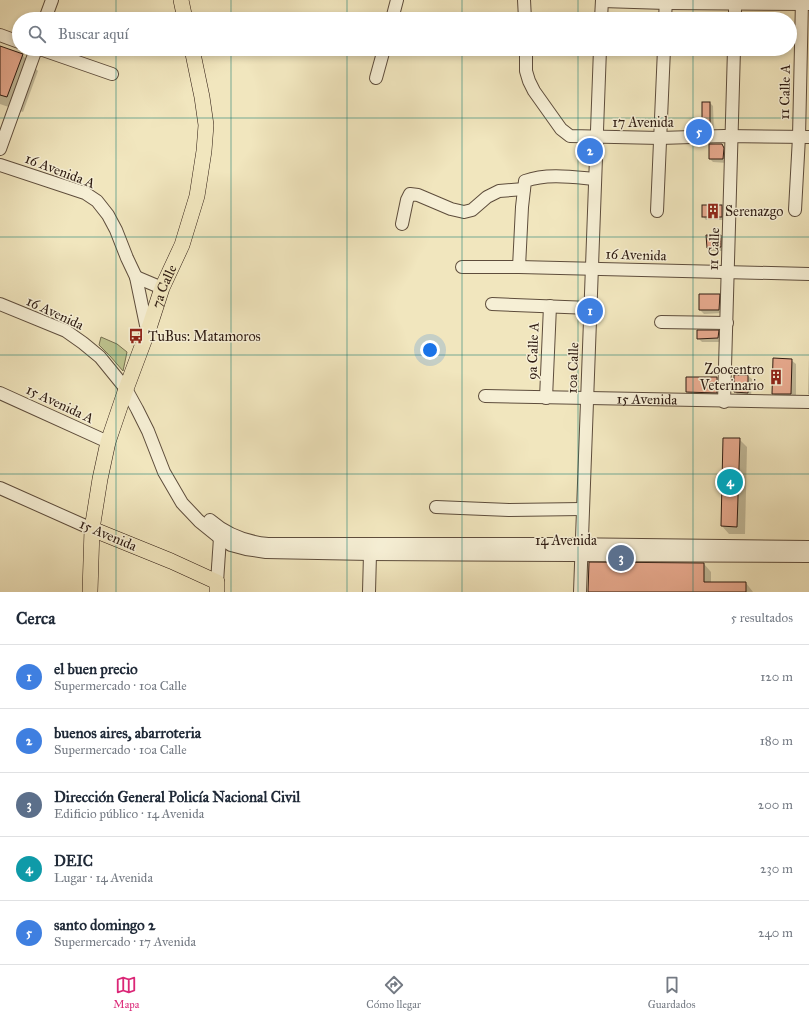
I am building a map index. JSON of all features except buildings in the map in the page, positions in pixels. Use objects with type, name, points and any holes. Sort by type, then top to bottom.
[{"type":"main road","points":[[181,0],[184,12]]},
{"type":"main road","name":"7a Calle","points":[[90,592],[92,529],[108,442],[162,288],[182,245],[197,196],[204,151],[206,125],[193,56]]},
{"type":"main road","name":"15 Avenida","points":[[92,529],[157,555],[217,587]]},
{"type":"street","points":[[48,12],[52,0]]},
{"type":"street","points":[[394,12],[397,0]]},
{"type":"street","points":[[524,0],[525,12]]},
{"type":"street","points":[[601,12],[602,1],[804,3]]},
{"type":"street","points":[[665,12],[666,1]]},
{"type":"street","name":"11 Calle A","points":[[795,210],[804,137],[804,3]]},
{"type":"street","points":[[0,35],[12,39]]},
{"type":"street","points":[[0,149],[33,56]]},
{"type":"street","points":[[60,56],[112,74]]},
{"type":"street","points":[[376,78],[382,56]]},
{"type":"street","name":"17 Avenida","points":[[526,56],[526,72],[534,91],[555,122],[570,136],[660,138],[732,136],[804,137]]},
{"type":"street","name":"10a Calle","points":[[580,592],[600,56]]},
{"type":"street","points":[[657,211],[664,56]]},
{"type":"street","name":"11 Calle","points":[[724,402],[734,56]]},
{"type":"street","name":"16 Avenida A","points":[[0,165],[85,193],[97,201],[108,215],[116,230],[136,277],[148,330]]},
{"type":"street","points":[[402,224],[407,200],[410,194],[418,195],[451,209],[464,212],[472,210],[486,197],[499,191],[525,185],[534,178],[569,177],[595,179]]},
{"type":"street","points":[[519,267],[522,207],[525,185]]},
{"type":"street","name":"16 Avenida","points":[[462,267],[809,274]]},
{"type":"street","points":[[136,277],[162,288]]},
{"type":"street","name":"16 Avenida","points":[[0,304],[66,332],[84,343],[128,384]]},
{"type":"street","points":[[492,304],[590,308]]},
{"type":"street","name":"9a Calle A","points":[[546,398],[550,306]]},
{"type":"street","points":[[661,322],[726,324]]},
{"type":"street","points":[[128,384],[154,430],[164,457],[175,480],[185,495],[198,510],[223,530],[249,540],[259,543],[275,544],[501,544],[581,550]]},
{"type":"street","name":"14 Avenida","points":[[128,384],[164,472],[182,503],[199,521],[220,538],[231,545],[246,549],[266,552],[370,554],[809,547]]},
{"type":"street","name":"15 Avenida A","points":[[0,393],[108,442]]},
{"type":"street","name":"15 Avenida","points":[[485,396],[724,402],[809,402]]},
{"type":"street","name":"15 Avenida","points":[[0,488],[92,529]]},
{"type":"street","points":[[436,507],[509,510],[582,509]]},
{"type":"street","points":[[217,587],[220,538]]},
{"type":"street","name":"14 Avenida","points":[[581,550],[809,556]]},
{"type":"street","points":[[368,592],[370,554]]},
{"type":"green space","points":[[101,337],[117,344],[127,352],[123,371],[99,345]]},
{"type":"place","name":"santo domingo 2","points":[[699,132]]},
{"type":"place","name":"buenos aires, abarroteria","points":[[590,151]]},
{"type":"place","name":"Serenazgo","points":[[713,211]]},
{"type":"place","name":"el buen precio","points":[[590,311]]},
{"type":"place","name":"TuBus: Matamoros","points":[[136,336]]},
{"type":"place","name":"Zoocentro Veterinario","points":[[776,377]]},
{"type":"place","name":"DEIC","points":[[730,482]]},
{"type":"place","name":"Dirección General Policía Nacional Civil","points":[[621,558]]}]
